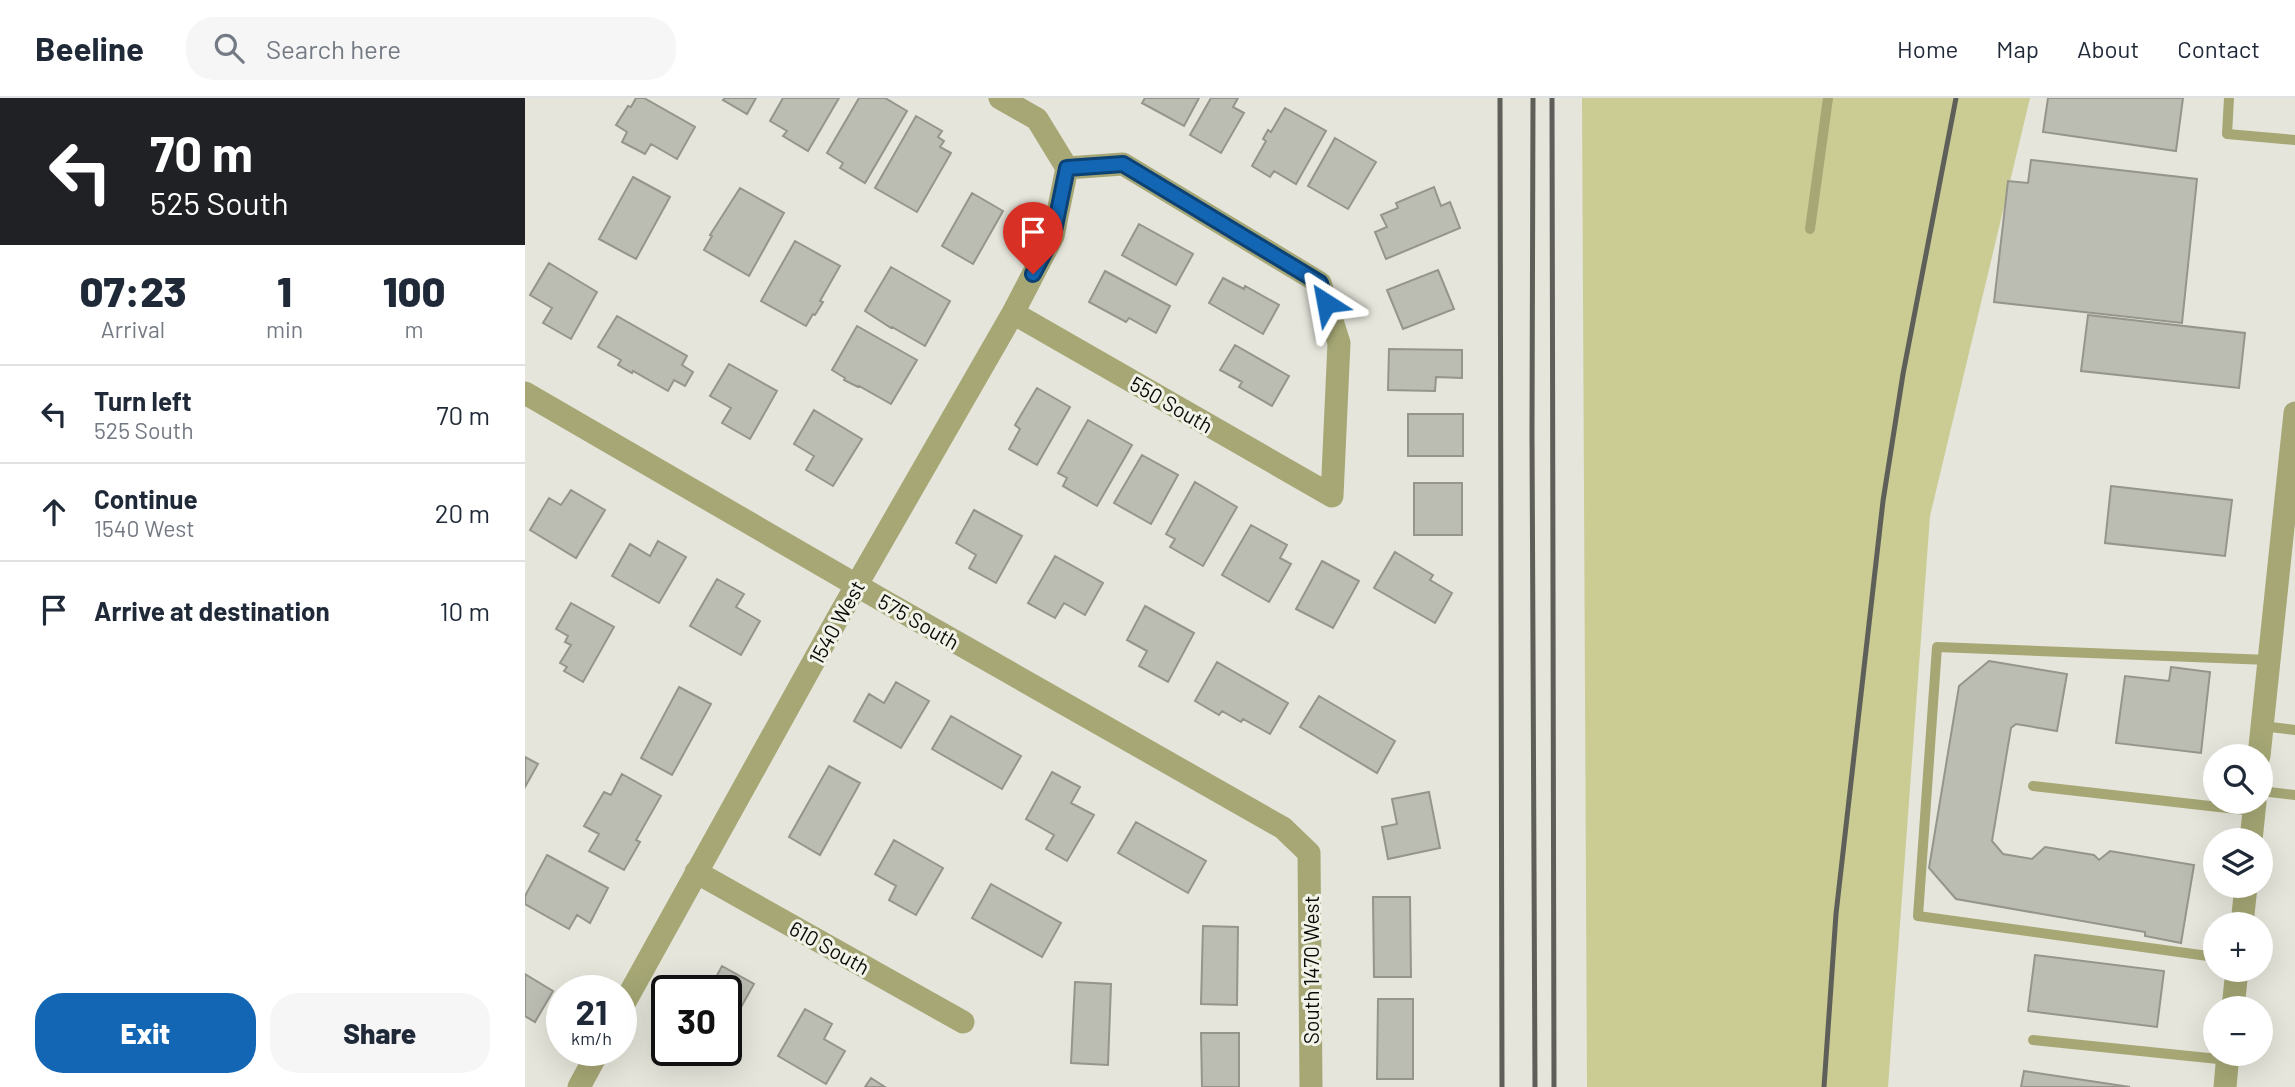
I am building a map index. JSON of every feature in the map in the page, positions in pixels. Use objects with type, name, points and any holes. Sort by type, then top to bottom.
[{"type":"street","points":[[1000,98],[1037,119],[1067,168]]},
{"type":"street","name":"550 South","points":[[1013,313],[1332,496],[1339,343],[1320,283],[1123,164],[1067,168]]},
{"type":"street","name":"1540 West","points":[[637,980],[856,585],[1013,313],[1053,236],[1067,168]]},
{"type":"street","name":"575 South","points":[[525,393],[1283,828],[1310,853]]},
{"type":"street","points":[[2260,744],[2295,413]]},
{"type":"street","name":"South 1470 West","points":[[1310,853],[1311,1087]]},
{"type":"street","name":"610 South","points":[[696,872],[963,1023]]},
{"type":"street","points":[[579,1087],[590,1066]]},
{"type":"street","points":[[2225,1087],[2227,1066]]},
{"type":"lane","points":[[1810,229],[1828,98]]},
{"type":"lane","points":[[2229,98],[2227,134],[2295,139]]},
{"type":"lane","points":[[2203,955],[1918,916],[1937,647],[2269,660]]},
{"type":"lane","points":[[2262,726],[2295,730]]},
{"type":"lane","points":[[2033,786],[2203,797]]},
{"type":"lane","points":[[2273,798],[2295,795]]},
{"type":"lane","points":[[2033,1040],[2203,1054]]},
{"type":"green space","points":[[1582,98],[2030,98],[1930,516],[1888,1087],[1587,1087]]},
{"type":"building","points":[[636,98],[644,98],[695,127],[677,159],[651,144],[645,154],[622,142],[627,132],[616,125]]},
{"type":"building","points":[[756,98],[747,114],[723,100]]},
{"type":"building","points":[[783,98],[839,98],[808,151],[783,136],[787,131],[770,121]]},
{"type":"building","points":[[859,98],[885,98],[907,111],[865,183],[840,168],[843,163],[827,153]]},
{"type":"building","points":[[1145,98],[1199,98],[1184,126],[1142,103]]},
{"type":"building","points":[[1211,98],[1238,98],[1233,107],[1244,113],[1221,153],[1190,135]]},
{"type":"building","points":[[2048,98],[2183,98],[2176,151],[2043,132]]},
{"type":"building","points":[[1285,108],[1326,131],[1296,184],[1274,171],[1270,177],[1252,166],[1266,141],[1263,139],[1268,130],[1271,132]]},
{"type":"building","points":[[916,116],[942,131],[938,137],[944,141],[940,147],[951,153],[917,212],[875,188]]},
{"type":"building","points":[[1335,138],[1376,162],[1348,209],[1308,186]]},
{"type":"building","points":[[2031,160],[2197,179],[2182,323],[1994,302],[2008,181],[2028,183]]},
{"type":"building","points":[[633,177],[670,197],[636,259],[599,239]]},
{"type":"building","points":[[1434,187],[1441,206],[1450,202],[1460,228],[1386,259],[1375,232],[1387,227],[1381,215],[1398,208],[1396,203]]},
{"type":"building","points":[[740,188],[784,213],[749,276],[704,250],[712,236],[710,235]]},
{"type":"building","points":[[972,193],[1003,211],[973,264],[942,246]]},
{"type":"building","points":[[1139,224],[1193,254],[1176,285],[1122,255]]},
{"type":"building","points":[[795,241],[840,266],[820,301],[823,302],[806,326],[761,301]]},
{"type":"building","points":[[549,263],[597,292],[571,339],[543,323],[552,308],[530,295]]},
{"type":"building","points":[[891,267],[950,301],[925,346],[865,311]]},
{"type":"building","points":[[1438,270],[1454,309],[1403,329],[1387,290]]},
{"type":"building","points":[[1105,271],[1170,306],[1156,333],[1129,318],[1126,322],[1089,302]]},
{"type":"building","points":[[1223,278],[1244,289],[1245,286],[1279,305],[1263,334],[1209,303]]},
{"type":"building","points":[[2088,315],[2245,333],[2239,388],[2081,371]]},
{"type":"building","points":[[617,316],[687,356],[682,365],[693,372],[685,386],[674,380],[668,391],[618,365],[621,360],[598,347]]},
{"type":"building","points":[[857,326],[917,360],[891,404],[844,380],[845,378],[832,370]]},
{"type":"building","points":[[1235,345],[1289,376],[1272,406],[1239,387],[1242,382],[1220,370]]},
{"type":"building","points":[[1389,349],[1462,350],[1462,378],[1436,377],[1435,391],[1388,390]]},
{"type":"building","points":[[729,364],[777,391],[750,439],[722,423],[731,408],[710,396]]},
{"type":"building","points":[[1037,388],[1070,407],[1037,465],[1009,449],[1020,429],[1015,425]]},
{"type":"building","points":[[814,410],[862,439],[833,486],[806,470],[814,456],[794,444]]},
{"type":"building","points":[[1408,414],[1463,414],[1463,456],[1408,456]]},
{"type":"building","points":[[1088,420],[1132,445],[1097,506],[1063,486],[1067,478],[1058,473]]},
{"type":"building","points":[[1142,455],[1178,475],[1151,524],[1114,503]]},
{"type":"building","points":[[1195,482],[1237,507],[1203,566],[1170,547],[1175,539],[1166,534]]},
{"type":"building","points":[[1414,483],[1462,483],[1462,535],[1414,535]]},
{"type":"building","points":[[2111,486],[2232,500],[2225,556],[2105,543]]},
{"type":"building","points":[[571,490],[605,510],[576,558],[530,530],[549,498],[561,505]]},
{"type":"building","points":[[974,510],[1022,536],[996,583],[969,568],[976,555],[956,543]]},
{"type":"building","points":[[1251,525],[1287,545],[1280,558],[1291,564],[1269,602],[1222,575]]},
{"type":"building","points":[[658,541],[686,557],[659,603],[612,576],[630,544],[650,556]]},
{"type":"building","points":[[1395,552],[1433,575],[1430,580],[1452,593],[1435,623],[1374,588]]},
{"type":"building","points":[[1055,556],[1103,583],[1085,615],[1064,603],[1055,618],[1028,603]]},
{"type":"building","points":[[1322,561],[1359,581],[1333,628],[1296,609]]},
{"type":"building","points":[[717,579],[744,594],[736,607],[760,621],[741,655],[690,626]]},
{"type":"building","points":[[571,603],[614,627],[583,682],[564,671],[567,667],[560,663],[571,645],[565,642],[568,636],[556,629]]},
{"type":"building","points":[[1145,606],[1194,633],[1168,682],[1139,666],[1147,651],[1127,640]]},
{"type":"building","points":[[1989,661],[2067,674],[2057,731],[2016,724],[2011,728],[1992,841],[2003,854],[2032,859],[2045,847],[2094,855],[2099,860],[2110,851],[2194,865],[2181,943],[2145,936],[2145,932],[1956,899],[1929,868],[1959,686]]},
{"type":"building","points":[[1217,662],[1288,703],[1270,734],[1222,711],[1219,715],[1195,701]]},
{"type":"building","points":[[2171,667],[2210,672],[2201,753],[2116,743],[2125,676],[2169,681]]},
{"type":"building","points":[[896,682],[929,701],[901,748],[854,721],[869,694],[884,703]]},
{"type":"building","points":[[679,687],[711,704],[672,775],[641,758]]},
{"type":"building","points":[[1319,696],[1395,741],[1377,773],[1300,727]]},
{"type":"building","points":[[951,716],[1021,756],[1002,789],[932,749]]},
{"type":"building","points":[[525,757],[538,764],[525,787]]},
{"type":"building","points":[[829,766],[860,783],[820,855],[789,837]]},
{"type":"building","points":[[1052,772],[1080,787],[1071,803],[1094,815],[1067,861],[1046,849],[1054,835],[1026,819]]},
{"type":"building","points":[[622,774],[661,796],[636,840],[640,842],[624,870],[589,851],[599,834],[584,826],[604,792],[611,795]]},
{"type":"building","points":[[1429,792],[1440,848],[1388,859],[1382,827],[1397,824],[1392,799]]},
{"type":"building","points":[[1136,822],[1206,861],[1188,893],[1118,853]]},
{"type":"building","points":[[894,840],[943,868],[916,915],[889,900],[896,886],[875,874]]},
{"type":"building","points":[[547,855],[608,888],[590,923],[577,915],[569,929],[525,904],[525,896]]},
{"type":"building","points":[[991,884],[1061,923],[1042,957],[972,918]]},
{"type":"building","points":[[1373,897],[1410,897],[1411,977],[1374,977]]},
{"type":"building","points":[[1203,926],[1238,927],[1237,1005],[1201,1004]]},
{"type":"building","points":[[2035,955],[2164,971],[2157,1027],[2028,1011]]},
{"type":"building","points":[[722,966],[738,975],[717,975]]},
{"type":"building","points":[[525,974],[546,987],[546,1003],[535,1022],[525,1016]]},
{"type":"building","points":[[742,977],[754,984],[742,1005]]},
{"type":"building","points":[[1075,982],[1111,984],[1108,1065],[1071,1063]]},
{"type":"building","points":[[1378,999],[1413,999],[1413,1079],[1377,1079]]},
{"type":"building","points":[[805,1009],[832,1024],[824,1039],[845,1051],[826,1084],[778,1056]]},
{"type":"building","points":[[1201,1033],[1239,1033],[1239,1087],[1202,1087]]},
{"type":"building","points":[[2024,1071],[2130,1087],[2021,1087]]},
{"type":"building","points":[[871,1078],[885,1087],[865,1087]]},
{"type":"railway","points":[[1500,98],[1502,1087]]},
{"type":"railway","points":[[1533,98],[1535,1087]]},
{"type":"railway","points":[[1552,98],[1554,1087]]},
{"type":"railway","points":[[1824,1087],[1836,914],[1883,501],[1903,374],[1956,98]]},
{"type":"route","points":[[1033,274],[1053,236],[1067,168],[1123,164],[1320,283],[1326,303]]}]
